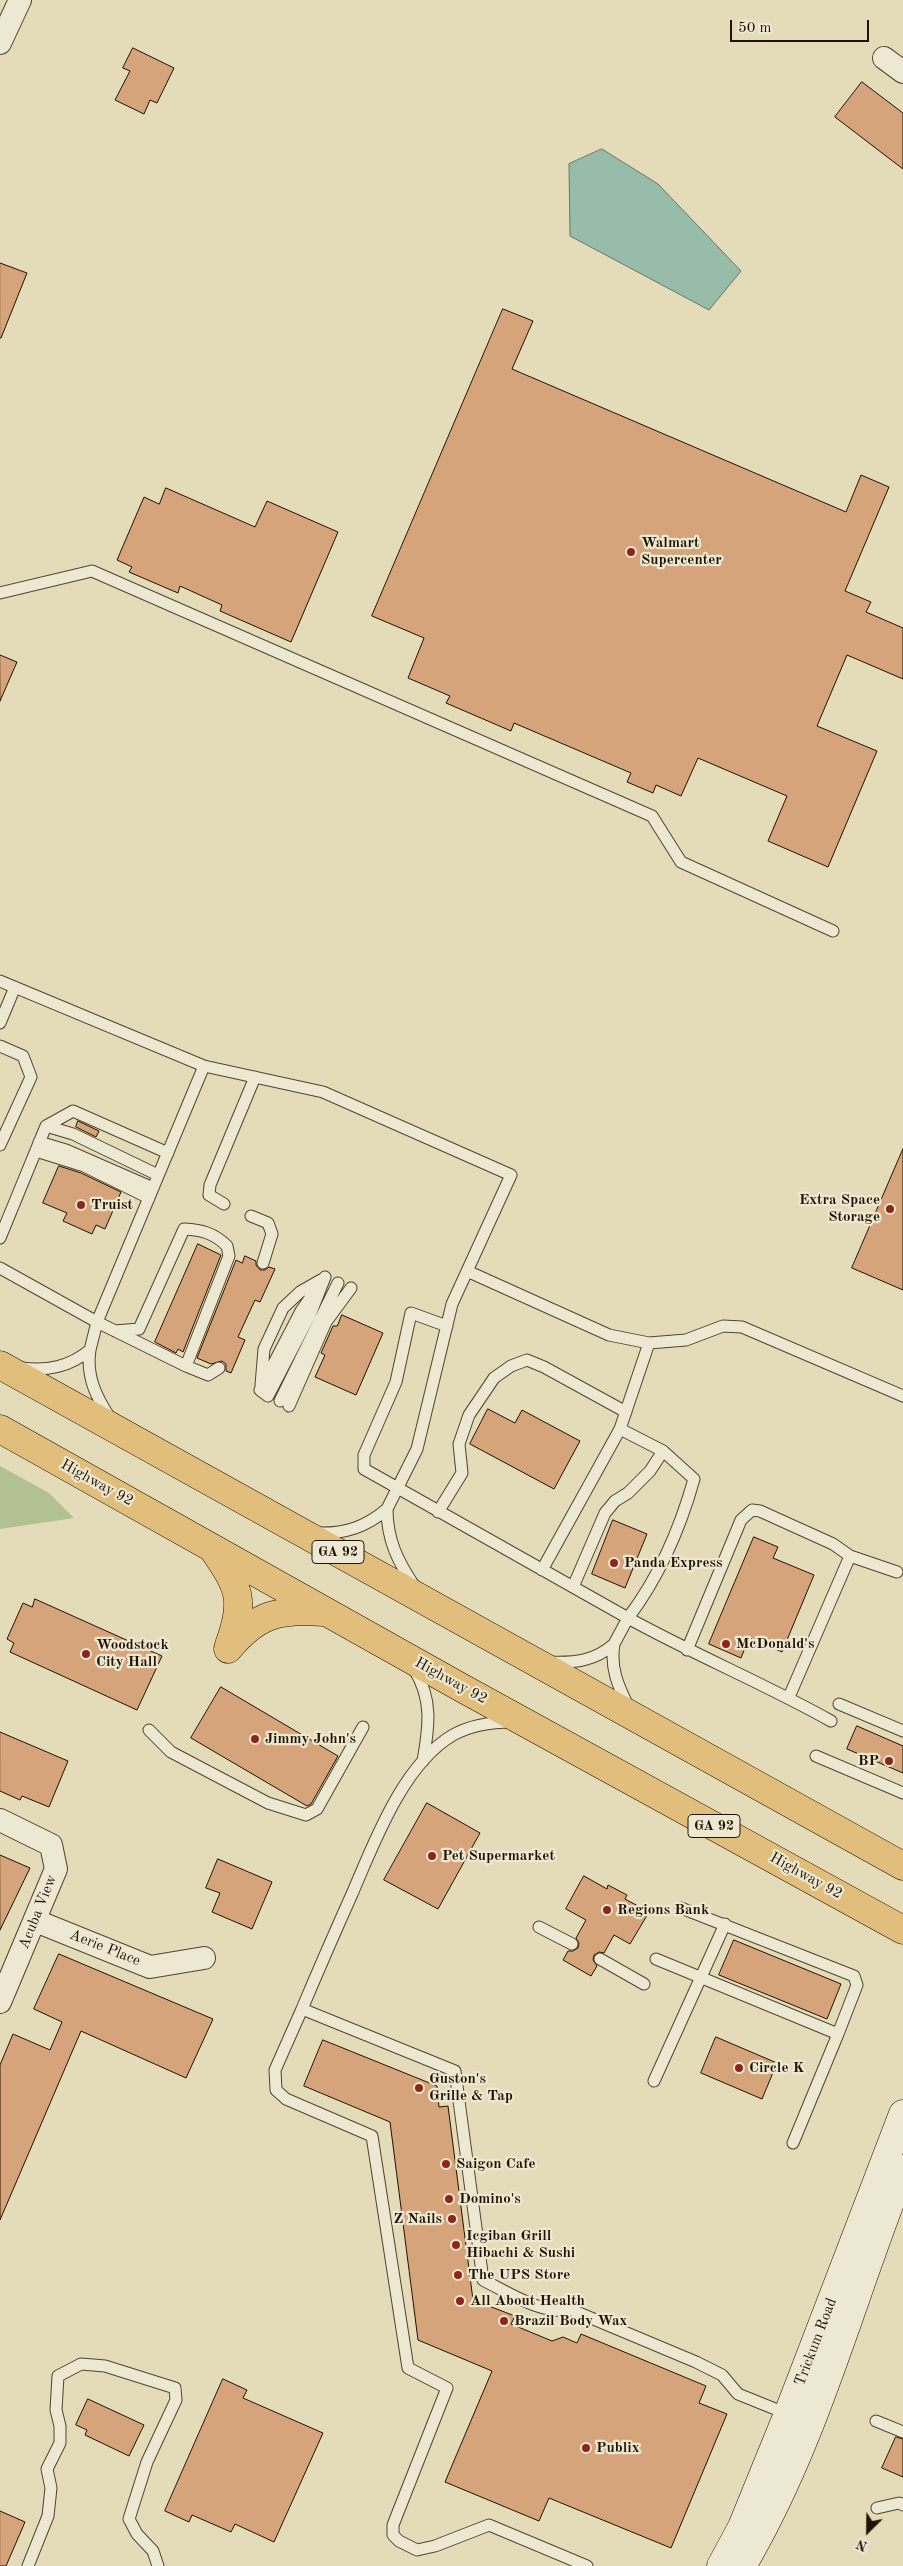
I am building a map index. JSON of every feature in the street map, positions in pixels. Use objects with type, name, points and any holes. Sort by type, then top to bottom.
[{"type":"main road","name":"GA 92","points":[[0,1365],[903,1866]]},
{"type":"main road","name":"Highway 92","points":[[0,1429],[406,1657],[903,1930]]},
{"type":"main road","points":[[212,1548],[227,1570],[239,1596],[238,1617],[228,1649],[251,1625],[275,1613],[293,1610],[327,1612]]},
{"type":"street","points":[[0,43],[20,0]]},
{"type":"street","points":[[884,58],[903,72]]},
{"type":"street","name":"Acuba View","points":[[0,1820],[51,1845],[56,1869],[36,1921],[0,2002]]},
{"type":"street","name":"Aerie Place","points":[[36,1921],[150,1967],[204,1958]]},
{"type":"street","name":"Trickum Road","points":[[742,2566],[761,2532],[903,2114]]},
{"type":"street","name":"Trickum Road","points":[[721,2566],[799,2419],[903,2169]]},
{"type":"lane","points":[[0,593],[92,571],[652,816],[682,862],[833,931]]},
{"type":"lane","points":[[0,981],[204,1066],[323,1092],[511,1174],[452,1304],[417,1448],[387,1509],[368,1524],[345,1532],[302,1532]]},
{"type":"lane","points":[[0,1022],[15,987]]},
{"type":"lane","points":[[0,1046],[23,1056],[32,1077],[0,1145]]},
{"type":"lane","points":[[118,1430],[93,1388],[88,1362],[96,1322],[204,1066]]},
{"type":"lane","points":[[224,1204],[209,1196],[210,1185],[255,1077]]},
{"type":"lane","points":[[0,1238],[41,1137],[73,1111],[168,1153]]},
{"type":"lane","points":[[41,1137],[73,1134],[154,1186]]},
{"type":"lane","points":[[41,1137],[66,1150],[154,1186]]},
{"type":"lane","points":[[251,1216],[268,1223],[272,1234],[262,1263]]},
{"type":"lane","points":[[115,1331],[139,1329],[184,1229],[201,1230],[217,1236],[227,1246],[229,1256],[186,1366]]},
{"type":"lane","points":[[0,1268],[96,1322],[186,1366],[208,1375],[219,1368]]},
{"type":"lane","points":[[467,1271],[608,1335],[649,1343],[686,1340],[723,1326],[742,1327],[903,1396]]},
{"type":"lane","points":[[325,1278],[310,1315],[264,1393],[264,1348],[283,1308],[300,1292],[325,1278]]},
{"type":"lane","points":[[338,1283],[285,1404],[326,1322],[351,1288]]},
{"type":"lane","points":[[447,1326],[411,1313],[396,1382],[364,1455],[364,1469],[687,1650],[789,1698],[831,1721]]},
{"type":"lane","points":[[542,1570],[620,1429],[649,1343]]},
{"type":"lane","points":[[0,1365],[46,1370],[70,1364],[90,1350]]},
{"type":"lane","points":[[438,1512],[462,1473],[459,1444],[461,1433],[470,1415],[494,1378],[511,1366],[526,1360],[544,1367],[626,1412]]},
{"type":"lane","points":[[620,1429],[663,1451],[694,1479],[684,1516],[648,1592],[628,1618],[614,1644],[612,1656],[616,1679],[633,1716]]},
{"type":"lane","points":[[573,1587],[605,1513],[615,1500],[628,1493],[650,1471],[663,1451]]},
{"type":"lane","points":[[387,1509],[390,1543],[403,1569],[423,1599]]},
{"type":"lane","points":[[687,1650],[741,1520],[752,1510],[760,1511],[833,1544],[850,1556],[897,1572]]},
{"type":"lane","points":[[789,1698],[850,1556]]},
{"type":"lane","points":[[536,1662],[561,1663],[588,1660],[605,1652],[614,1644]]},
{"type":"lane","points":[[406,1657],[425,1690],[429,1706],[428,1734],[422,1762]]},
{"type":"lane","points":[[839,1704],[903,1731]]},
{"type":"lane","points":[[525,1722],[485,1724],[462,1731],[441,1743],[422,1762],[389,1810],[275,2070],[276,2090],[286,2099],[372,2136],[408,2368],[447,2388],[392,2524],[393,2535],[399,2541],[417,2550],[435,2546],[489,2525],[586,2566]]},
{"type":"lane","points":[[149,1730],[171,1752],[268,1804],[306,1815],[316,1809],[363,1727]]},
{"type":"lane","points":[[816,1756],[903,1793]]},
{"type":"lane","points":[[681,1908],[854,1976],[857,1985],[793,2143]]},
{"type":"lane","points":[[654,2081],[725,1924]]},
{"type":"lane","points":[[540,1927],[572,1944]]},
{"type":"lane","points":[[600,1959],[644,1984]]},
{"type":"lane","points":[[656,1959],[838,2034]]},
{"type":"lane","points":[[302,2009],[455,2071],[483,2280],[542,2309],[558,2312],[572,2310],[696,2362],[722,2375],[738,2394],[799,2419]]},
{"type":"lane","points":[[28,2566],[48,2516],[51,2488],[47,2469],[60,2443],[60,2426],[56,2410],[58,2376],[81,2364],[105,2366],[175,2388],[176,2400],[147,2462],[129,2519],[137,2534],[153,2551],[158,2566]]},
{"type":"lane","points":[[876,2421],[903,2432]]},
{"type":"lane","points":[[877,2508],[903,2505]]},
{"type":"shaded area","points":[[602,149],[658,184],[741,271],[709,310],[570,236],[569,164]]},
{"type":"shaded area","points":[[0,1466],[49,1493],[74,1518],[0,1529]]},
{"type":"building","points":[[133,48],[174,68],[157,103],[150,100],[144,114],[115,100],[130,71],[123,68]]},
{"type":"building","points":[[862,82],[903,113],[903,169],[835,117]]},
{"type":"building","points":[[0,263],[27,273],[1,338],[0,338]]},
{"type":"building","name":"Walmart Supercenter","points":[[503,309],[533,321],[512,369],[846,512],[861,475],[889,487],[845,591],[871,602],[866,612],[903,628],[903,679],[847,655],[817,726],[877,751],[828,867],[768,841],[787,796],[698,758],[681,796],[656,785],[653,793],[627,782],[631,773],[514,723],[511,731],[446,703],[450,696],[408,678],[424,638],[372,616]]},
{"type":"building","points":[[166,488],[255,527],[267,501],[338,532],[291,642],[220,611],[222,605],[180,586],[178,593],[129,572],[132,567],[117,560],[144,497],[159,504]]},
{"type":"building","points":[[0,655],[17,662],[0,701]]},
{"type":"building","points":[[78,1121],[99,1131],[96,1137],[76,1127]]},
{"type":"building","name":"Extra Space Storage","points":[[903,1149],[903,1290],[852,1268]]},
{"type":"building","points":[[59,1166],[81,1173],[121,1192],[105,1229],[96,1225],[92,1234],[63,1221],[67,1213],[43,1203]]},
{"type":"building","points":[[198,1244],[221,1255],[183,1352],[178,1349],[176,1353],[155,1342]]},
{"type":"building","points":[[245,1256],[256,1261],[256,1265],[260,1270],[265,1270],[269,1267],[275,1269],[260,1302],[255,1300],[238,1337],[245,1340],[231,1373],[226,1371],[226,1364],[222,1361],[211,1364],[197,1358],[236,1260],[242,1263]]},
{"type":"building","points":[[342,1315],[383,1333],[356,1395],[315,1377],[325,1355],[321,1353],[333,1326],[337,1326]]},
{"type":"building","points":[[488,1409],[515,1423],[522,1410],[580,1441],[554,1489],[470,1444]]},
{"type":"building","points":[[613,1520],[647,1534],[625,1588],[592,1574]]},
{"type":"building","points":[[754,1537],[778,1547],[773,1558],[814,1575],[782,1652],[749,1638],[741,1658],[709,1644]]},
{"type":"building","name":"Woodstock City Hall","points":[[35,1599],[162,1656],[137,1710],[10,1652],[14,1643],[7,1639],[23,1603],[32,1607]]},
{"type":"building","points":[[221,1687],[338,1756],[311,1804],[307,1806],[191,1738]]},
{"type":"building","name":"BP","points":[[857,1726],[903,1746],[903,1773],[847,1749]]},
{"type":"building","points":[[0,1732],[68,1761],[49,1807],[22,1796],[20,1800],[0,1791]]},
{"type":"building","name":"Pet Supermarket","points":[[427,1803],[480,1833],[438,1909],[384,1880]]},
{"type":"building","points":[[0,1855],[30,1868],[0,1930]]},
{"type":"building","points":[[218,1859],[272,1882],[252,1929],[212,1912],[220,1893],[206,1888]]},
{"type":"building","name":"Regions Bank","points":[[584,1876],[607,1889],[608,1885],[627,1895],[625,1899],[649,1912],[630,1944],[614,1935],[604,1953],[599,1952],[594,1955],[593,1960],[597,1966],[591,1976],[563,1960],[568,1951],[578,1948],[579,1943],[576,1938],[586,1920],[566,1909]]},
{"type":"building","points":[[734,1940],[841,1984],[827,2019],[719,1975]]},
{"type":"building","points":[[59,1954],[213,2019],[186,2078],[81,2031],[0,2220],[0,2065],[13,2034],[50,2050],[62,2022],[34,2009]]},
{"type":"building","name":"Circle K","points":[[716,2037],[777,2063],[762,2099],[701,2073]]},
{"type":"building","points":[[323,2040],[437,2086],[439,2107],[448,2106],[473,2300],[515,2316],[511,2324],[552,2341],[563,2337],[577,2343],[581,2334],[706,2386],[699,2403],[727,2414],[671,2548],[549,2498],[539,2521],[445,2482],[492,2371],[418,2340],[390,2122],[304,2086]]},
{"type":"building","points":[[223,2379],[247,2390],[243,2398],[323,2433],[274,2542],[235,2524],[231,2532],[192,2515],[189,2522],[165,2511]]},
{"type":"building","points":[[88,2399],[144,2425],[129,2456],[85,2435],[87,2430],[76,2425]]},
{"type":"building","points":[[896,2437],[903,2439],[903,2477],[882,2468]]},
{"type":"building","points":[[0,2511],[25,2522],[6,2566],[0,2566]]},
{"type":"place","name":"Walmart Supercenter","points":[[631,552]]},
{"type":"place","name":"Truist","points":[[81,1205]]},
{"type":"place","name":"Extra Space Storage","points":[[890,1209]]},
{"type":"place","name":"Panda Express","points":[[614,1563]]},
{"type":"place","name":"McDonald's","points":[[726,1644]]},
{"type":"place","name":"Woodstock City Hall","points":[[86,1654]]},
{"type":"place","name":"Jimmy John's","points":[[255,1739]]},
{"type":"place","name":"BP","points":[[889,1761]]},
{"type":"place","name":"Pet Supermarket","points":[[432,1856]]},
{"type":"place","name":"Regions Bank","points":[[607,1910]]},
{"type":"place","name":"Circle K","points":[[739,2068]]},
{"type":"place","name":"Guston's Grille & Tap","points":[[419,2088]]},
{"type":"place","name":"Saigon Cafe","points":[[446,2164]]},
{"type":"place","name":"Domino's","points":[[449,2199]]},
{"type":"place","name":"Z Nails","points":[[452,2219]]},
{"type":"place","name":"Icgiban Grill Hibachi & Sushi","points":[[456,2245]]},
{"type":"place","name":"The UPS Store","points":[[458,2275]]},
{"type":"place","name":"All About Health","points":[[460,2301]]},
{"type":"place","name":"Brazil Body Wax","points":[[504,2321]]},
{"type":"place","name":"Publix","points":[[586,2448]]}]
